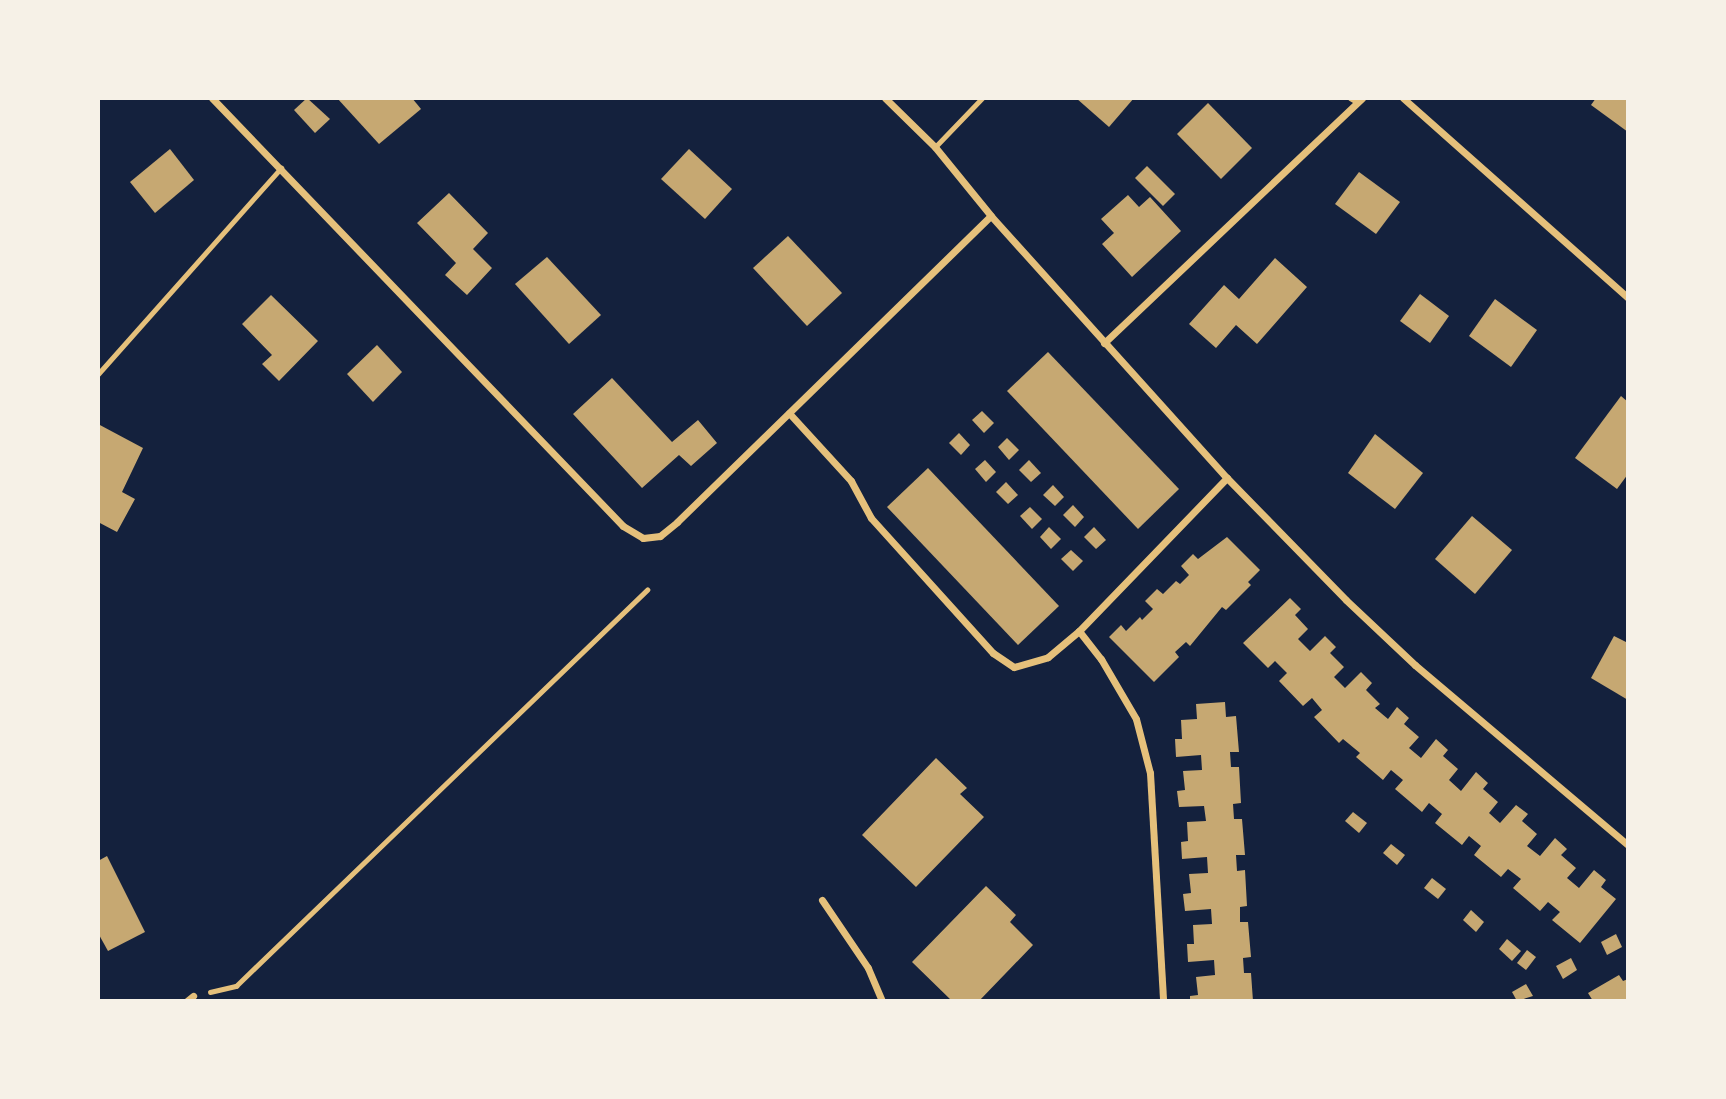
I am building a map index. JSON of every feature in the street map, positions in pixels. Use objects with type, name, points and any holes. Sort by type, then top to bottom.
[{"type":"street","points":[[212,98],[623,526],[643,538],[660,536],[677,522],[990,216]]},
{"type":"street","points":[[885,98],[935,147],[990,216],[1227,478],[1415,665],[1628,845]]},
{"type":"street","points":[[1403,98],[1628,298]]},
{"type":"street","points":[[1104,343],[1356,99]]},
{"type":"street","points":[[789,413],[851,481],[871,518],[993,653],[1014,667],[1048,657],[1079,631],[1227,478]]},
{"type":"street","points":[[1079,631],[1101,659],[1136,719],[1150,773],[1163,1001]]},
{"type":"street","points":[[822,900],[868,968],[882,1001]]},
{"type":"lane","points":[[935,147],[982,98]]},
{"type":"lane","points":[[98,374],[281,168]]},
{"type":"path","points":[[190,999],[236,986],[647,590]]},
{"type":"building","points":[[307,98],[330,119],[315,133],[294,110]]},
{"type":"building","points":[[337,98],[412,98],[421,109],[379,144]]},
{"type":"building","points":[[1076,98],[1134,98],[1109,127]]},
{"type":"building","points":[[1596,98],[1628,98],[1628,132],[1591,105]]},
{"type":"building","points":[[1208,103],[1252,148],[1221,179],[1177,134]]},
{"type":"building","points":[[170,149],[194,180],[155,213],[130,182]]},
{"type":"building","points":[[689,149],[732,189],[705,219],[661,179]]},
{"type":"building","points":[[1147,166],[1175,194],[1163,206],[1135,178]]},
{"type":"building","points":[[1359,172],[1400,202],[1376,234],[1335,204]]},
{"type":"building","points":[[449,193],[488,233],[473,249],[492,268],[467,295],[445,275],[456,263],[417,223]]},
{"type":"building","points":[[1128,195],[1139,207],[1150,197],[1181,231],[1132,277],[1102,244],[1114,233],[1101,219]]},
{"type":"building","points":[[788,236],[842,293],[807,326],[753,268]]},
{"type":"building","points":[[547,257],[601,315],[569,344],[515,284]]},
{"type":"building","points":[[1275,258],[1307,287],[1257,344],[1236,325],[1216,348],[1189,324],[1224,285],[1239,299]]},
{"type":"building","points":[[1420,294],[1449,316],[1430,343],[1400,321]]},
{"type":"building","points":[[271,295],[318,341],[279,381],[262,364],[272,355],[242,324]]},
{"type":"building","points":[[1495,299],[1537,330],[1511,367],[1469,336]]},
{"type":"building","points":[[377,345],[402,372],[373,402],[347,374]]},
{"type":"building","points":[[1048,352],[1179,489],[1138,529],[1007,391]]},
{"type":"building","points":[[612,378],[672,442],[698,420],[717,443],[691,466],[679,455],[642,488],[573,414]]},
{"type":"building","points":[[1621,396],[1628,402],[1628,474],[1617,489],[1575,458]]},
{"type":"building","points":[[982,411],[994,423],[984,433],[972,420]]},
{"type":"building","points":[[98,424],[143,448],[122,492],[135,499],[117,532],[98,522]]},
{"type":"building","points":[[959,433],[970,445],[961,455],[949,443]]},
{"type":"building","points":[[1375,434],[1423,473],[1395,509],[1348,473]]},
{"type":"building","points":[[1007,438],[1019,450],[1009,460],[998,447]]},
{"type":"building","points":[[985,460],[996,472],[986,482],[975,469]]},
{"type":"building","points":[[1029,460],[1041,473],[1031,482],[1019,470]]},
{"type":"building","points":[[928,468],[1059,606],[1018,645],[887,507]]},
{"type":"building","points":[[1006,482],[1018,495],[1008,504],[996,492]]},
{"type":"building","points":[[1053,485],[1064,497],[1055,506],[1043,495]]},
{"type":"building","points":[[1073,505],[1084,517],[1075,527],[1063,515]]},
{"type":"building","points":[[1030,507],[1042,519],[1032,529],[1020,516]]},
{"type":"building","points":[[1472,516],[1512,550],[1475,594],[1435,559]]},
{"type":"building","points":[[1049,527],[1061,539],[1051,549],[1040,537]]},
{"type":"building","points":[[1094,527],[1106,540],[1096,549],[1084,537]]},
{"type":"building","points":[[1227,537],[1260,570],[1248,582],[1251,585],[1226,610],[1222,607],[1190,646],[1186,642],[1175,652],[1179,657],[1154,682],[1109,637],[1121,625],[1126,631],[1153,609],[1145,601],[1157,589],[1163,594],[1176,581],[1180,584],[1189,575],[1181,566],[1193,554],[1198,559]]},
{"type":"building","points":[[1071,550],[1083,561],[1073,571],[1061,559]]},
{"type":"building","points":[[1290,598],[1301,609],[1295,615],[1308,629],[1298,639],[1310,651],[1325,636],[1336,647],[1330,653],[1344,667],[1334,677],[1345,688],[1361,672],[1372,683],[1366,690],[1380,704],[1375,708],[1388,719],[1397,707],[1409,718],[1404,724],[1419,737],[1409,748],[1421,758],[1436,739],[1448,750],[1443,756],[1458,769],[1449,780],[1461,791],[1476,772],[1488,783],[1483,789],[1498,802],[1489,813],[1500,823],[1516,805],[1528,814],[1522,821],[1537,834],[1527,846],[1540,856],[1555,838],[1567,849],[1561,855],[1576,868],[1567,878],[1579,888],[1594,870],[1606,880],[1601,887],[1616,899],[1580,943],[1552,920],[1560,912],[1548,902],[1540,911],[1513,888],[1521,879],[1508,869],[1501,877],[1474,855],[1481,846],[1469,836],[1462,845],[1435,823],[1442,814],[1429,803],[1422,812],[1395,789],[1403,780],[1391,770],[1383,780],[1356,757],[1360,753],[1343,739],[1339,743],[1314,717],[1322,710],[1312,698],[1303,706],[1279,681],[1287,673],[1275,661],[1268,668],[1243,643]]},
{"type":"building","points":[[1614,636],[1628,643],[1628,700],[1591,678]]},
{"type":"building","points":[[1225,702],[1226,717],[1236,716],[1239,752],[1230,752],[1231,767],[1239,767],[1241,803],[1233,804],[1234,819],[1242,819],[1245,855],[1236,855],[1237,871],[1245,870],[1247,906],[1240,907],[1240,922],[1248,922],[1251,957],[1243,958],[1244,973],[1251,973],[1253,1001],[1190,1001],[1190,996],[1198,995],[1196,977],[1215,975],[1214,960],[1188,962],[1187,944],[1194,944],[1193,925],[1212,924],[1211,909],[1185,911],[1183,894],[1191,893],[1189,874],[1208,873],[1207,857],[1182,859],[1181,842],[1188,841],[1187,822],[1206,821],[1204,806],[1179,807],[1177,791],[1185,790],[1183,771],[1202,770],[1201,755],[1176,757],[1175,739],[1182,739],[1181,720],[1197,719],[1196,704]]},
{"type":"building","points":[[936,758],[967,788],[960,794],[984,817],[916,887],[862,835]]},
{"type":"building","points":[[1353,812],[1367,823],[1359,833],[1345,821]]},
{"type":"building","points":[[1391,844],[1405,855],[1397,865],[1383,853]]},
{"type":"building","points":[[107,856],[145,932],[108,951],[98,933],[98,861]]},
{"type":"building","points":[[1432,878],[1446,889],[1438,899],[1424,888]]},
{"type":"building","points":[[986,886],[1016,915],[1010,922],[1033,945],[979,1001],[952,1001],[912,962]]},
{"type":"building","points":[[1471,910],[1484,922],[1476,932],[1463,920]]},
{"type":"building","points":[[1616,934],[1622,947],[1607,955],[1601,942]]},
{"type":"building","points":[[1507,939],[1521,951],[1512,961],[1499,949]]},
{"type":"building","points":[[1527,950],[1536,957],[1526,970],[1517,963]]},
{"type":"building","points":[[1571,958],[1577,970],[1563,979],[1556,966]]},
{"type":"building","points":[[1619,975],[1623,981],[1628,979],[1628,1001],[1593,1001],[1588,993]]},
{"type":"building","points":[[1526,984],[1533,996],[1517,1001],[1512,992]]}]
